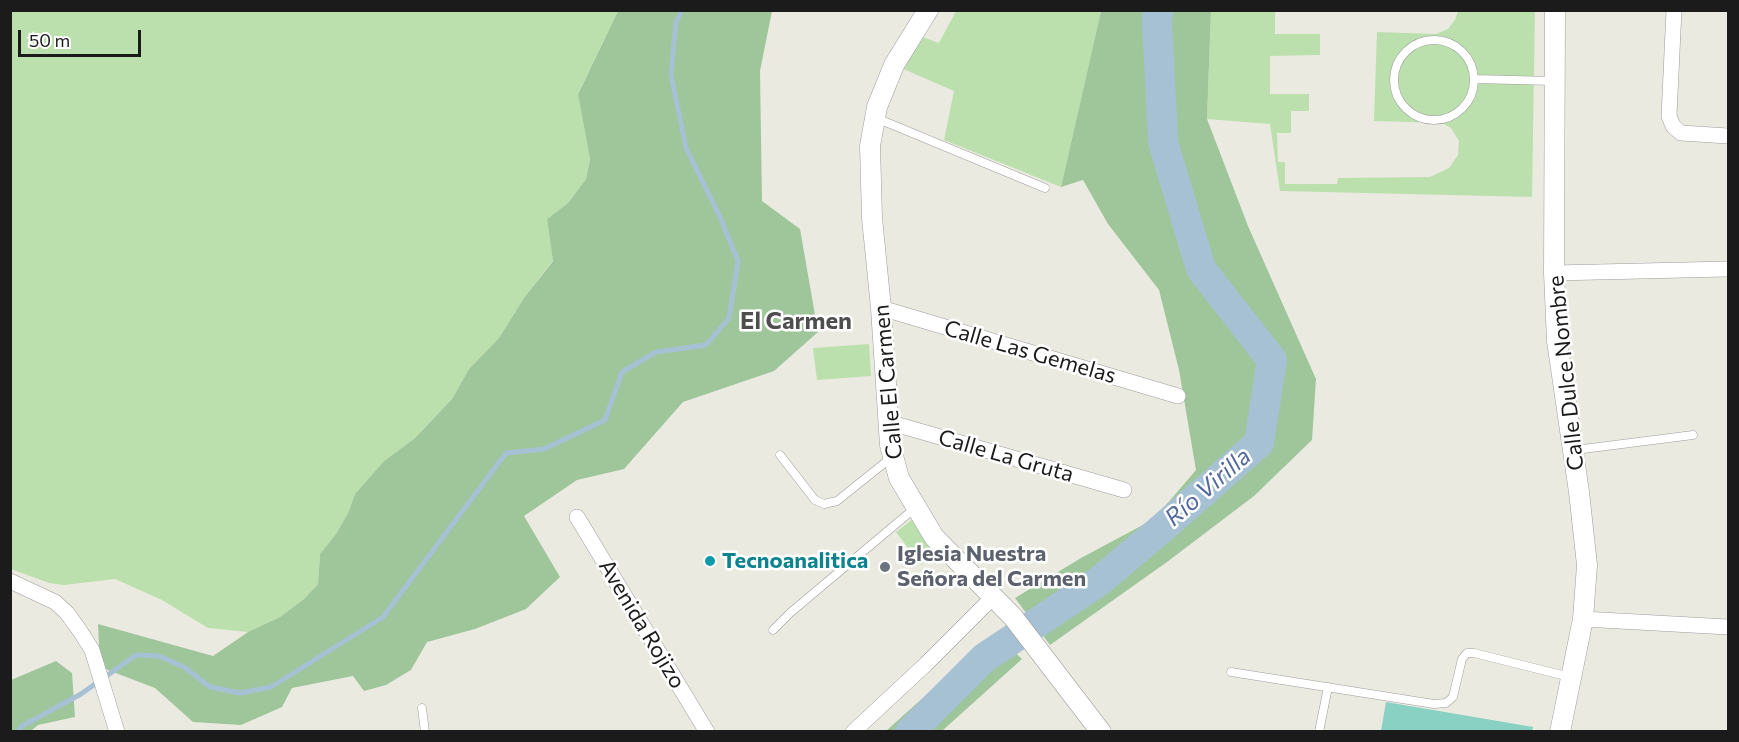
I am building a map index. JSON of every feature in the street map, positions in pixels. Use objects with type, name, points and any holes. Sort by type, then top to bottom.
[{"type":"street","name":"Calle El Carmen","points":[[928,10],[894,65],[877,107],[870,146],[872,218],[881,308],[888,422],[898,478],[934,537],[1013,617],[1101,732]]},
{"type":"street","name":"Calle Dulce Nombre","points":[[1555,10],[1554,273],[1557,342],[1587,565],[1583,619],[1560,732]]},
{"type":"street","points":[[1674,10],[1670,116],[1673,126],[1681,133],[1728,136]]},
{"type":"street","points":[[1554,273],[1728,269]]},
{"type":"street","name":"Calle Las Gemelas","points":[[881,308],[1178,396]]},
{"type":"street","name":"Calle La Gruta","points":[[888,422],[1124,490]]},
{"type":"street","name":"Avenida Rojizo","points":[[577,517],[707,732]]},
{"type":"street","points":[[10,581],[55,602],[67,613],[92,650],[117,732]]},
{"type":"street","points":[[853,732],[993,597]]},
{"type":"street","points":[[1583,619],[1728,627]]},
{"type":"lane","points":[[1434,39],[1446,41],[1458,47],[1467,57],[1474,79],[1471,97],[1463,108],[1452,117],[1439,120],[1425,120],[1412,114],[1402,105],[1396,94],[1394,81],[1395,68],[1410,47],[1421,41],[1434,39]]},
{"type":"lane","points":[[1474,79],[1555,81]]},
{"type":"lane","points":[[875,117],[1045,188]]},
{"type":"lane","points":[[1573,450],[1693,435]]},
{"type":"lane","points":[[780,455],[815,500],[824,504],[837,501],[893,456]]},
{"type":"lane","points":[[773,630],[790,613],[915,508]]},
{"type":"lane","points":[[1231,672],[1434,704],[1446,703],[1453,697],[1462,659],[1467,653],[1572,677]]},
{"type":"lane","points":[[1319,732],[1328,687]]},
{"type":"lane","points":[[422,708],[425,732]]},
{"type":"green space","points":[[10,11],[618,11],[578,93],[590,158],[586,179],[568,203],[547,219],[553,260],[524,298],[499,338],[469,369],[452,399],[415,438],[384,461],[355,494],[348,513],[336,534],[320,554],[318,584],[304,599],[280,617],[248,632],[208,628],[162,600],[115,579],[64,585],[49,583],[11,569]]},
{"type":"green space","points":[[618,11],[772,11],[760,71],[762,201],[800,229],[818,332],[774,371],[683,402],[624,469],[577,480],[524,516],[560,577],[526,609],[475,629],[427,642],[411,670],[386,685],[364,691],[353,676],[292,688],[282,707],[241,725],[193,722],[155,688],[100,667],[98,624],[213,656],[248,632],[280,617],[304,599],[318,584],[320,554],[336,534],[348,513],[355,494],[384,461],[415,438],[452,399],[469,369],[499,338],[524,298],[553,261],[547,219],[568,203],[586,179],[590,159],[578,94]]},
{"type":"green space","points":[[956,11],[1101,11],[1061,187],[944,140],[954,91],[901,68],[920,36],[939,43]]},
{"type":"green space","points":[[1101,11],[1211,11],[1207,119],[1248,226],[1316,379],[1312,440],[1254,496],[1167,562],[1050,645],[1015,598],[1081,558],[1154,519],[1196,470],[1179,370],[1159,290],[1108,224],[1083,180],[1061,187]]},
{"type":"green space","points":[[1211,11],[1275,11],[1275,34],[1320,34],[1320,55],[1270,56],[1270,94],[1309,94],[1309,111],[1291,111],[1291,133],[1277,133],[1278,162],[1285,162],[1285,184],[1337,184],[1338,178],[1430,177],[1449,168],[1458,155],[1459,141],[1451,128],[1442,123],[1374,121],[1377,32],[1436,34],[1448,29],[1458,11],[1535,11],[1532,197],[1280,191],[1270,124],[1207,119]]},
{"type":"green space","points":[[869,344],[871,376],[817,380],[813,348]]},
{"type":"green space","points":[[913,519],[938,552],[921,565],[896,532]]},
{"type":"green space","points":[[995,633],[1022,659],[942,731],[886,731]]},
{"type":"green space","points":[[56,661],[72,673],[75,717],[38,725],[31,731],[11,731],[11,680]]},
{"type":"shaded area","points":[[1386,702],[1533,727],[1532,731],[1381,731]]},
{"type":"waterway","points":[[17,732],[22,726],[81,694],[136,655],[159,656],[184,667],[210,687],[240,693],[271,687],[383,617],[506,453],[544,449],[605,420],[622,372],[656,352],[706,345],[729,318],[738,261],[720,217],[686,148],[671,75],[676,22],[682,10]]},
{"type":"waterway","name":"Río Virilla","points":[[910,732],[984,658],[1098,582],[1259,443],[1272,360],[1201,269],[1163,142],[1158,10]]},
{"type":"place","name":"Tecnoanalitica","points":[[710,561]]},
{"type":"place","name":"Iglesia Nuestra Señora del Carmen","points":[[885,567]]},
{"type":"district","name":"El Carmen","points":[[796,321]]}]
